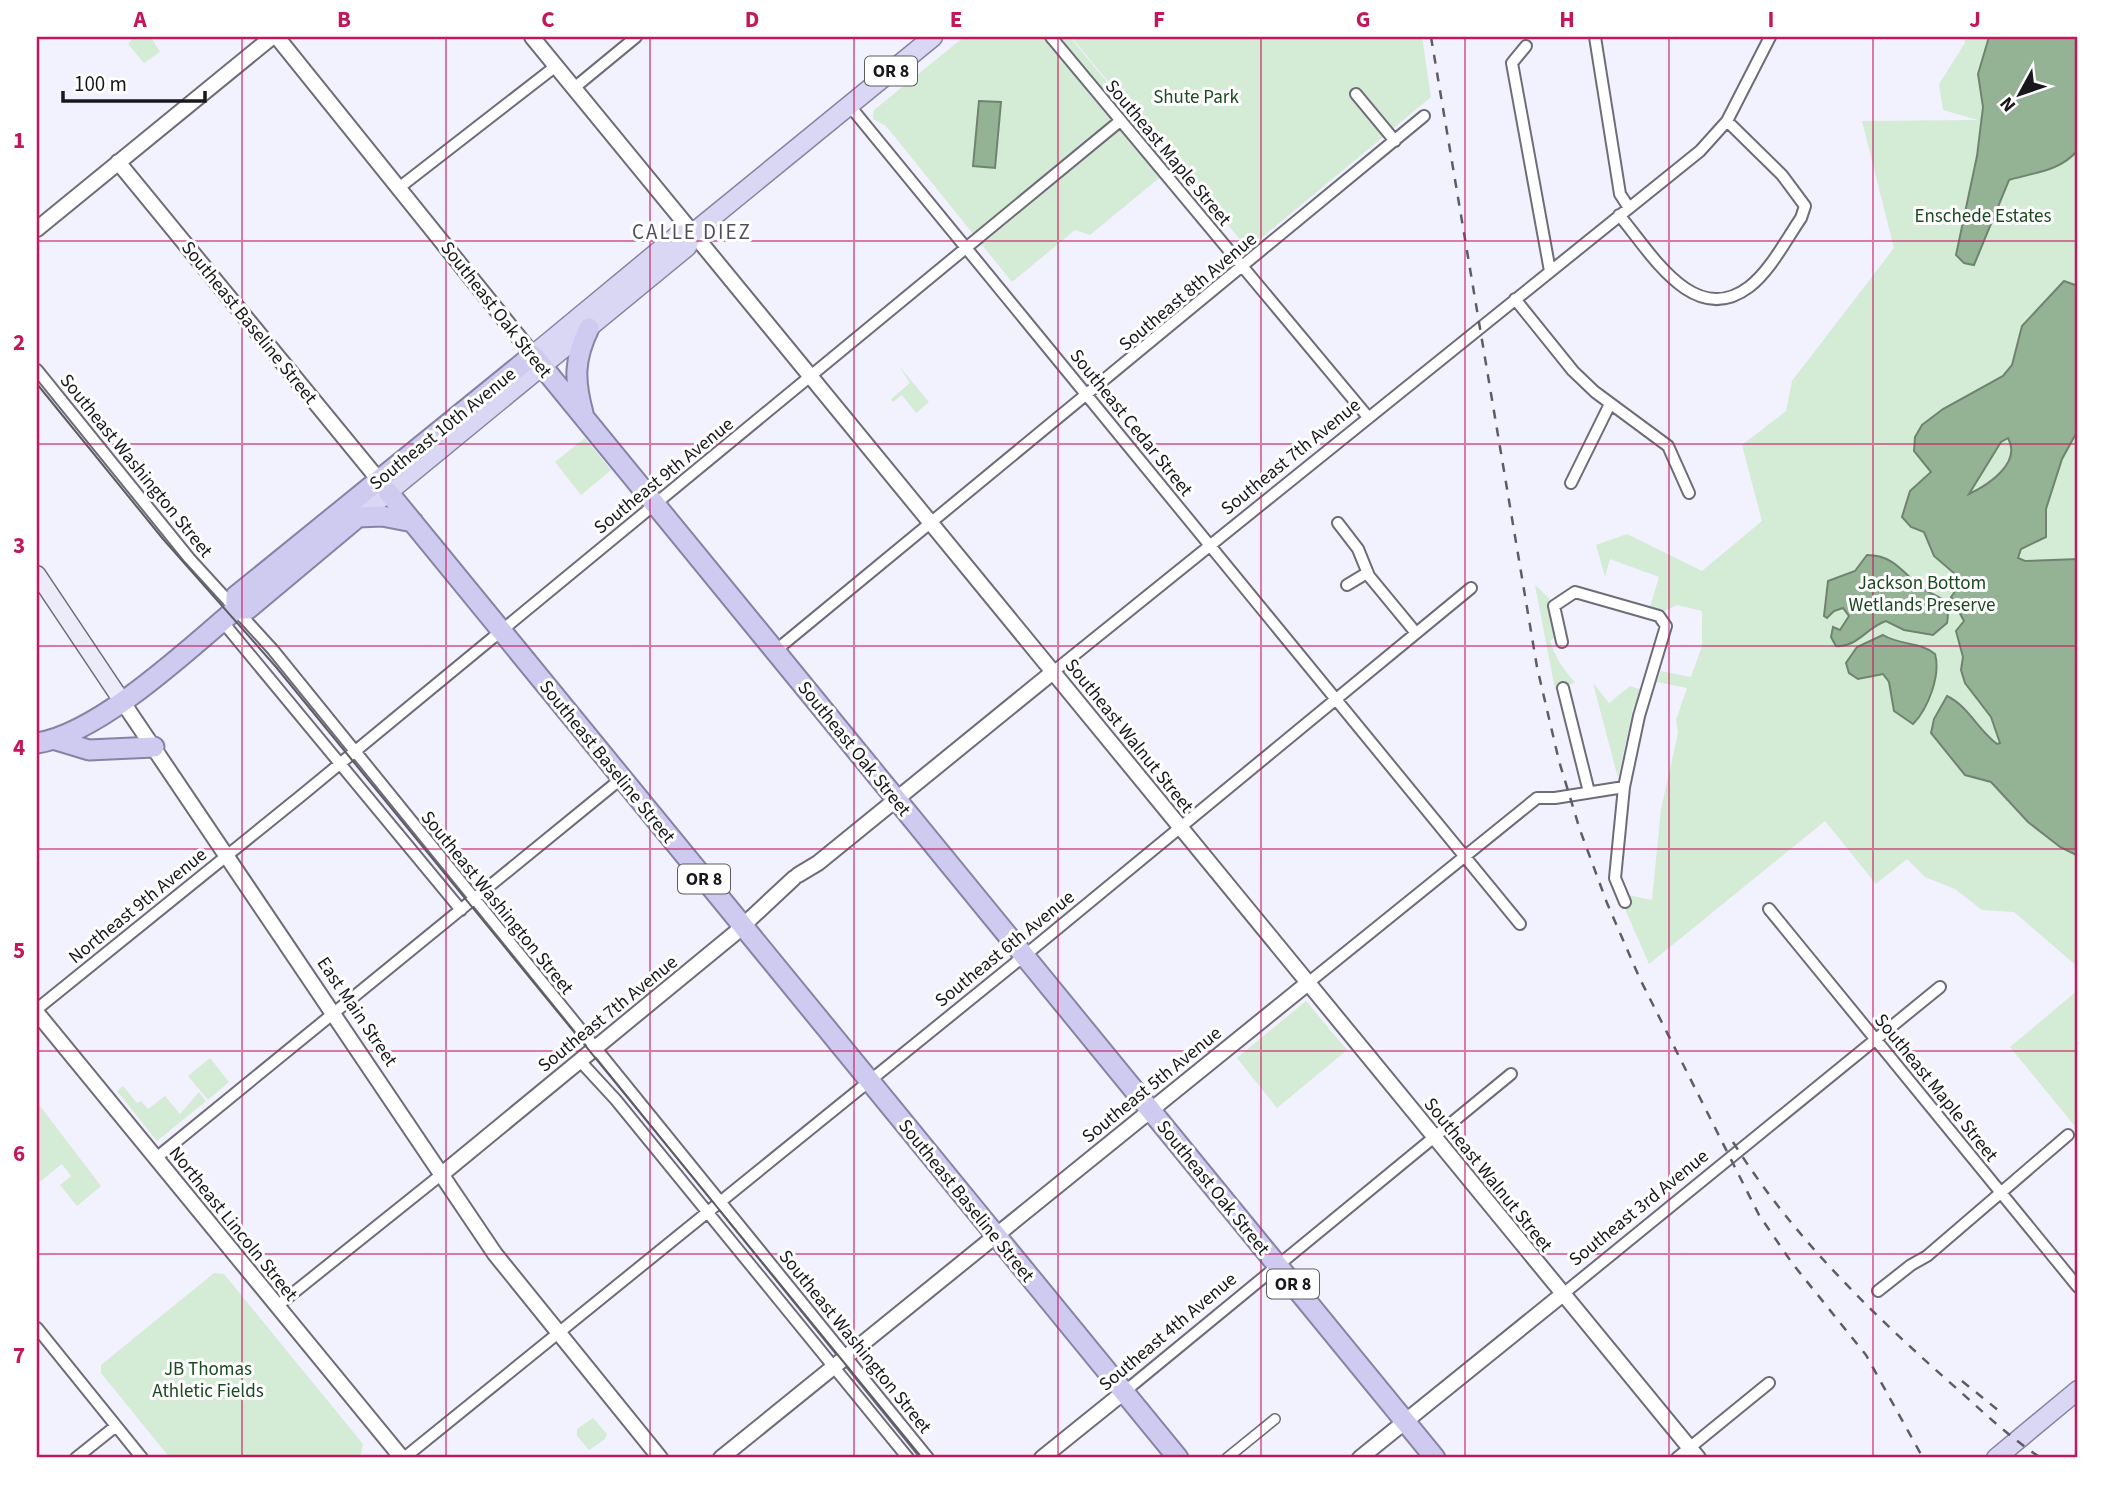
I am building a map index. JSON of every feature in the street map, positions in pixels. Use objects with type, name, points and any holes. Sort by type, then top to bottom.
[{"type":"highway","name":"OR 8","points":[[584,414],[576,384],[575,364],[589,328]]},
{"type":"highway","name":"Southeast 10th Avenue","points":[[229,615],[236,596],[383,485],[537,361]]},
{"type":"highway","name":"Southeast Oak Street","points":[[537,361],[584,414],[1435,1458]]},
{"type":"highway","name":"Southeast Baseline Street","points":[[383,485],[1178,1458]]},
{"type":"highway","points":[[358,517],[382,516],[413,522]]},
{"type":"highway","name":"Southeast 10th Avenue","points":[[46,742],[86,726],[122,701],[229,615],[248,609],[358,517]]},
{"type":"highway","points":[[46,742],[89,750],[154,747]]},
{"type":"main road","name":"Southeast 10th Avenue","points":[[537,361],[589,328],[687,247],[693,233],[933,37]]},
{"type":"main road","name":"Southeast 10th Avenue","points":[[537,361],[678,235],[693,233]]},
{"type":"main road","name":"Southeast 10th Avenue","points":[[358,517],[383,485]]},
{"type":"main road","name":"East Main Street","points":[[37,574],[122,701]]},
{"type":"main road","points":[[1996,1458],[2078,1390]]},
{"type":"street","points":[[37,229],[274,37]]},
{"type":"street","name":"Southeast Oak Street","points":[[274,37],[400,187],[537,361]]},
{"type":"street","name":"Southeast Walnut Street","points":[[532,37],[1694,1453]]},
{"type":"street","points":[[574,88],[636,37]]},
{"type":"street","name":"Southeast Maple Street","points":[[1051,37],[1368,417]]},
{"type":"street","points":[[1595,37],[1624,212],[1674,281],[1687,292],[1717,299],[1749,287],[1801,218],[1805,206],[1782,175],[1727,121]]},
{"type":"street","name":"Southeast 7th Avenue","points":[[442,1174],[743,926],[796,877],[818,863],[1700,151],[1727,121],[1770,37]]},
{"type":"street","points":[[1526,46],[1512,63],[1550,271]]},
{"type":"street","points":[[400,187],[555,66]]},
{"type":"street","points":[[1356,94],[1395,141]]},
{"type":"street","name":"Southeast Cedar Street","points":[[849,105],[1520,924]]},
{"type":"street","name":"Southeast 8th Avenue","points":[[775,651],[1243,268],[1424,116]]},
{"type":"street","name":"Southeast 9th Avenue","points":[[227,855],[1120,121]]},
{"type":"street","name":"Southeast Baseline Street","points":[[118,162],[383,485]]},
{"type":"street","points":[[1515,299],[1573,371],[1610,404],[1668,446],[1689,493]]},
{"type":"street","name":"Southeast Washington Street","points":[[37,370],[189,558],[340,762],[461,910]]},
{"type":"street","points":[[1571,483],[1610,404]]},
{"type":"street","points":[[1338,523],[1358,549],[1367,573],[1416,633]]},
{"type":"street","points":[[1347,585],[1367,573]]},
{"type":"street","name":"Southeast 6th Avenue","points":[[403,1458],[1024,956],[1471,588]]},
{"type":"street","points":[[1562,642],[1555,607],[1574,592],[1659,616],[1666,626],[1639,716],[1624,787],[1615,878],[1625,902]]},
{"type":"street","name":"Southeast Washington Street","points":[[229,615],[273,650],[352,752],[929,1458]]},
{"type":"street","points":[[1563,688],[1589,792]]},
{"type":"street","name":"East Main Street","points":[[122,701],[508,1271],[660,1458]]},
{"type":"street","points":[[156,1158],[622,778]]},
{"type":"street","name":"Southeast 5th Avenue","points":[[721,1458],[1537,797],[1624,787]]},
{"type":"street","name":"Northeast 9th Avenue","points":[[37,1011],[227,855]]},
{"type":"street","name":"Southeast Maple Street","points":[[1769,908],[2078,1287]]},
{"type":"street","name":"Southeast 3rd Avenue","points":[[1360,1458],[1940,987]]},
{"type":"street","name":"Northeast Lincoln Street","points":[[37,1011],[403,1458]]},
{"type":"street","name":"Southeast Washington Street","points":[[580,1061],[908,1458]]},
{"type":"street","name":"Southeast 4th Avenue","points":[[1042,1458],[1511,1074]]},
{"type":"street","points":[[1878,1292],[1911,1265],[1927,1256],[2068,1135]]},
{"type":"street","points":[[276,1306],[442,1174]]},
{"type":"street","points":[[37,1328],[142,1458]]},
{"type":"street","points":[[1677,1458],[1694,1453],[1769,1383]]},
{"type":"street","points":[[1227,1458],[1275,1419]]},
{"type":"street","points":[[76,1458],[116,1426]]},
{"type":"green space","points":[[134,37],[151,37],[160,52],[144,63],[128,44]]},
{"type":"green space","points":[[964,37],[1070,37],[1175,165],[1090,235],[1075,230],[1012,282],[886,126],[873,119],[874,110]]},
{"type":"green space","name":"Shute Park","points":[[1071,37],[1422,37],[1431,97],[1248,249]]},
{"type":"green space","points":[[1964,37],[1989,37],[1978,74],[1983,107],[1981,120],[2078,37],[2078,760],[1995,785],[2043,835],[2078,856],[2078,967],[2014,912],[1982,910],[1955,889],[1925,877],[1907,859],[1876,884],[1825,821],[1649,964],[1618,893],[1652,900],[1661,809],[1678,733],[1676,720],[1687,688],[1657,682],[1661,671],[1691,677],[1702,646],[1702,611],[1677,605],[1663,612],[1650,607],[1659,577],[1610,559],[1605,577],[1596,545],[1627,534],[1702,571],[1762,521],[1742,445],[1786,411],[1792,381],[1894,248],[1862,121],[1978,120],[1943,110],[1939,84],[1965,43]]},
{"type":"green space","points":[[899,366],[929,402],[916,413],[902,395],[893,402],[891,399],[910,383]]},
{"type":"green space","points":[[585,438],[611,470],[581,495],[555,462]]},
{"type":"green space","points":[[1535,585],[1549,598],[1556,636],[1550,641],[1557,658],[1575,683],[1555,689]]},
{"type":"green space","points":[[1593,683],[1609,703],[1630,686],[1642,690],[1633,708],[1618,778]]},
{"type":"green space","points":[[2078,990],[2078,1130],[2010,1047]]},
{"type":"green space","points":[[1306,1001],[1347,1050],[1277,1108],[1237,1058]]},
{"type":"green space","points":[[210,1058],[229,1082],[208,1100],[188,1076]]},
{"type":"green space","points":[[123,1086],[137,1103],[141,1101],[148,1109],[165,1096],[180,1114],[199,1092],[206,1101],[157,1141],[117,1091]]},
{"type":"green space","points":[[37,1102],[101,1186],[77,1206],[60,1185],[71,1176],[62,1164],[37,1184]]},
{"type":"green space","name":"JB Thomas Athletic Fields","points":[[214,1273],[224,1274],[363,1444],[360,1458],[170,1458],[101,1373],[101,1365]]},
{"type":"green space","points":[[593,1418],[607,1434],[605,1439],[589,1450],[577,1436],[577,1429]]},
{"type":"shaded area","points":[[1989,37],[2078,37],[2078,150],[2055,167],[2009,180],[1974,265],[1964,263],[1956,255],[1977,156],[1983,107],[1978,74]]},
{"type":"shaded area","points":[[979,101],[1001,102],[995,168],[973,166]]},
{"type":"shaded area","points":[[2064,281],[2078,286],[2078,430],[2062,459],[2046,509],[2046,537],[2021,549],[2018,558],[2025,561],[2078,559],[2078,856],[2060,847],[2028,822],[1991,782],[1965,775],[1931,733],[1934,719],[1947,696],[1961,706],[1990,738],[1997,744],[2000,743],[1991,717],[1965,683],[1961,670],[1963,657],[1956,631],[1964,621],[1951,597],[1959,586],[1955,574],[1934,556],[1924,532],[1911,527],[1902,517],[1910,491],[1931,472],[1914,451],[1915,437],[1922,425],[1943,409],[2003,376],[2012,365],[2022,326]],"holes":[[[2008,438],[2011,447],[2007,464],[2001,472],[1969,494],[2001,442]]]},
{"type":"shaded area","points":[[1867,555],[1891,561],[1922,588],[1942,599],[1947,607],[1947,623],[1933,635],[1904,630],[1886,621],[1850,644],[1836,646],[1831,637],[1833,627],[1840,630],[1849,616],[1843,608],[1834,611],[1827,618],[1824,616],[1828,581],[1855,571]]},
{"type":"shaded area","points":[[1883,635],[1923,647],[1935,654],[1936,672],[1932,691],[1924,710],[1913,724],[1894,711],[1889,682],[1883,674],[1858,679],[1849,673],[1846,663],[1857,647]]},
{"type":"tram line","points":[[37,384],[163,539],[276,667],[922,1458]]},
{"type":"railway","points":[[1431,37],[1537,667],[1559,761],[1580,830],[1607,903],[1640,979],[1759,1215],[1792,1263],[1866,1355],[1923,1458]]},
{"type":"railway","points":[[1733,1142],[1779,1208],[1859,1297],[1981,1410],[2041,1458]]},
{"type":"railway","points":[[1962,1381],[2004,1415]]},
{"type":"district","name":"CALLE DIEZ","points":[[692,232]]},
{"type":"park label","name":"Enschede Estates","points":[[1983,215]]},
{"type":"park label","name":"Jackson Bottom Wetlands Preserve","points":[[1922,593]]}]
